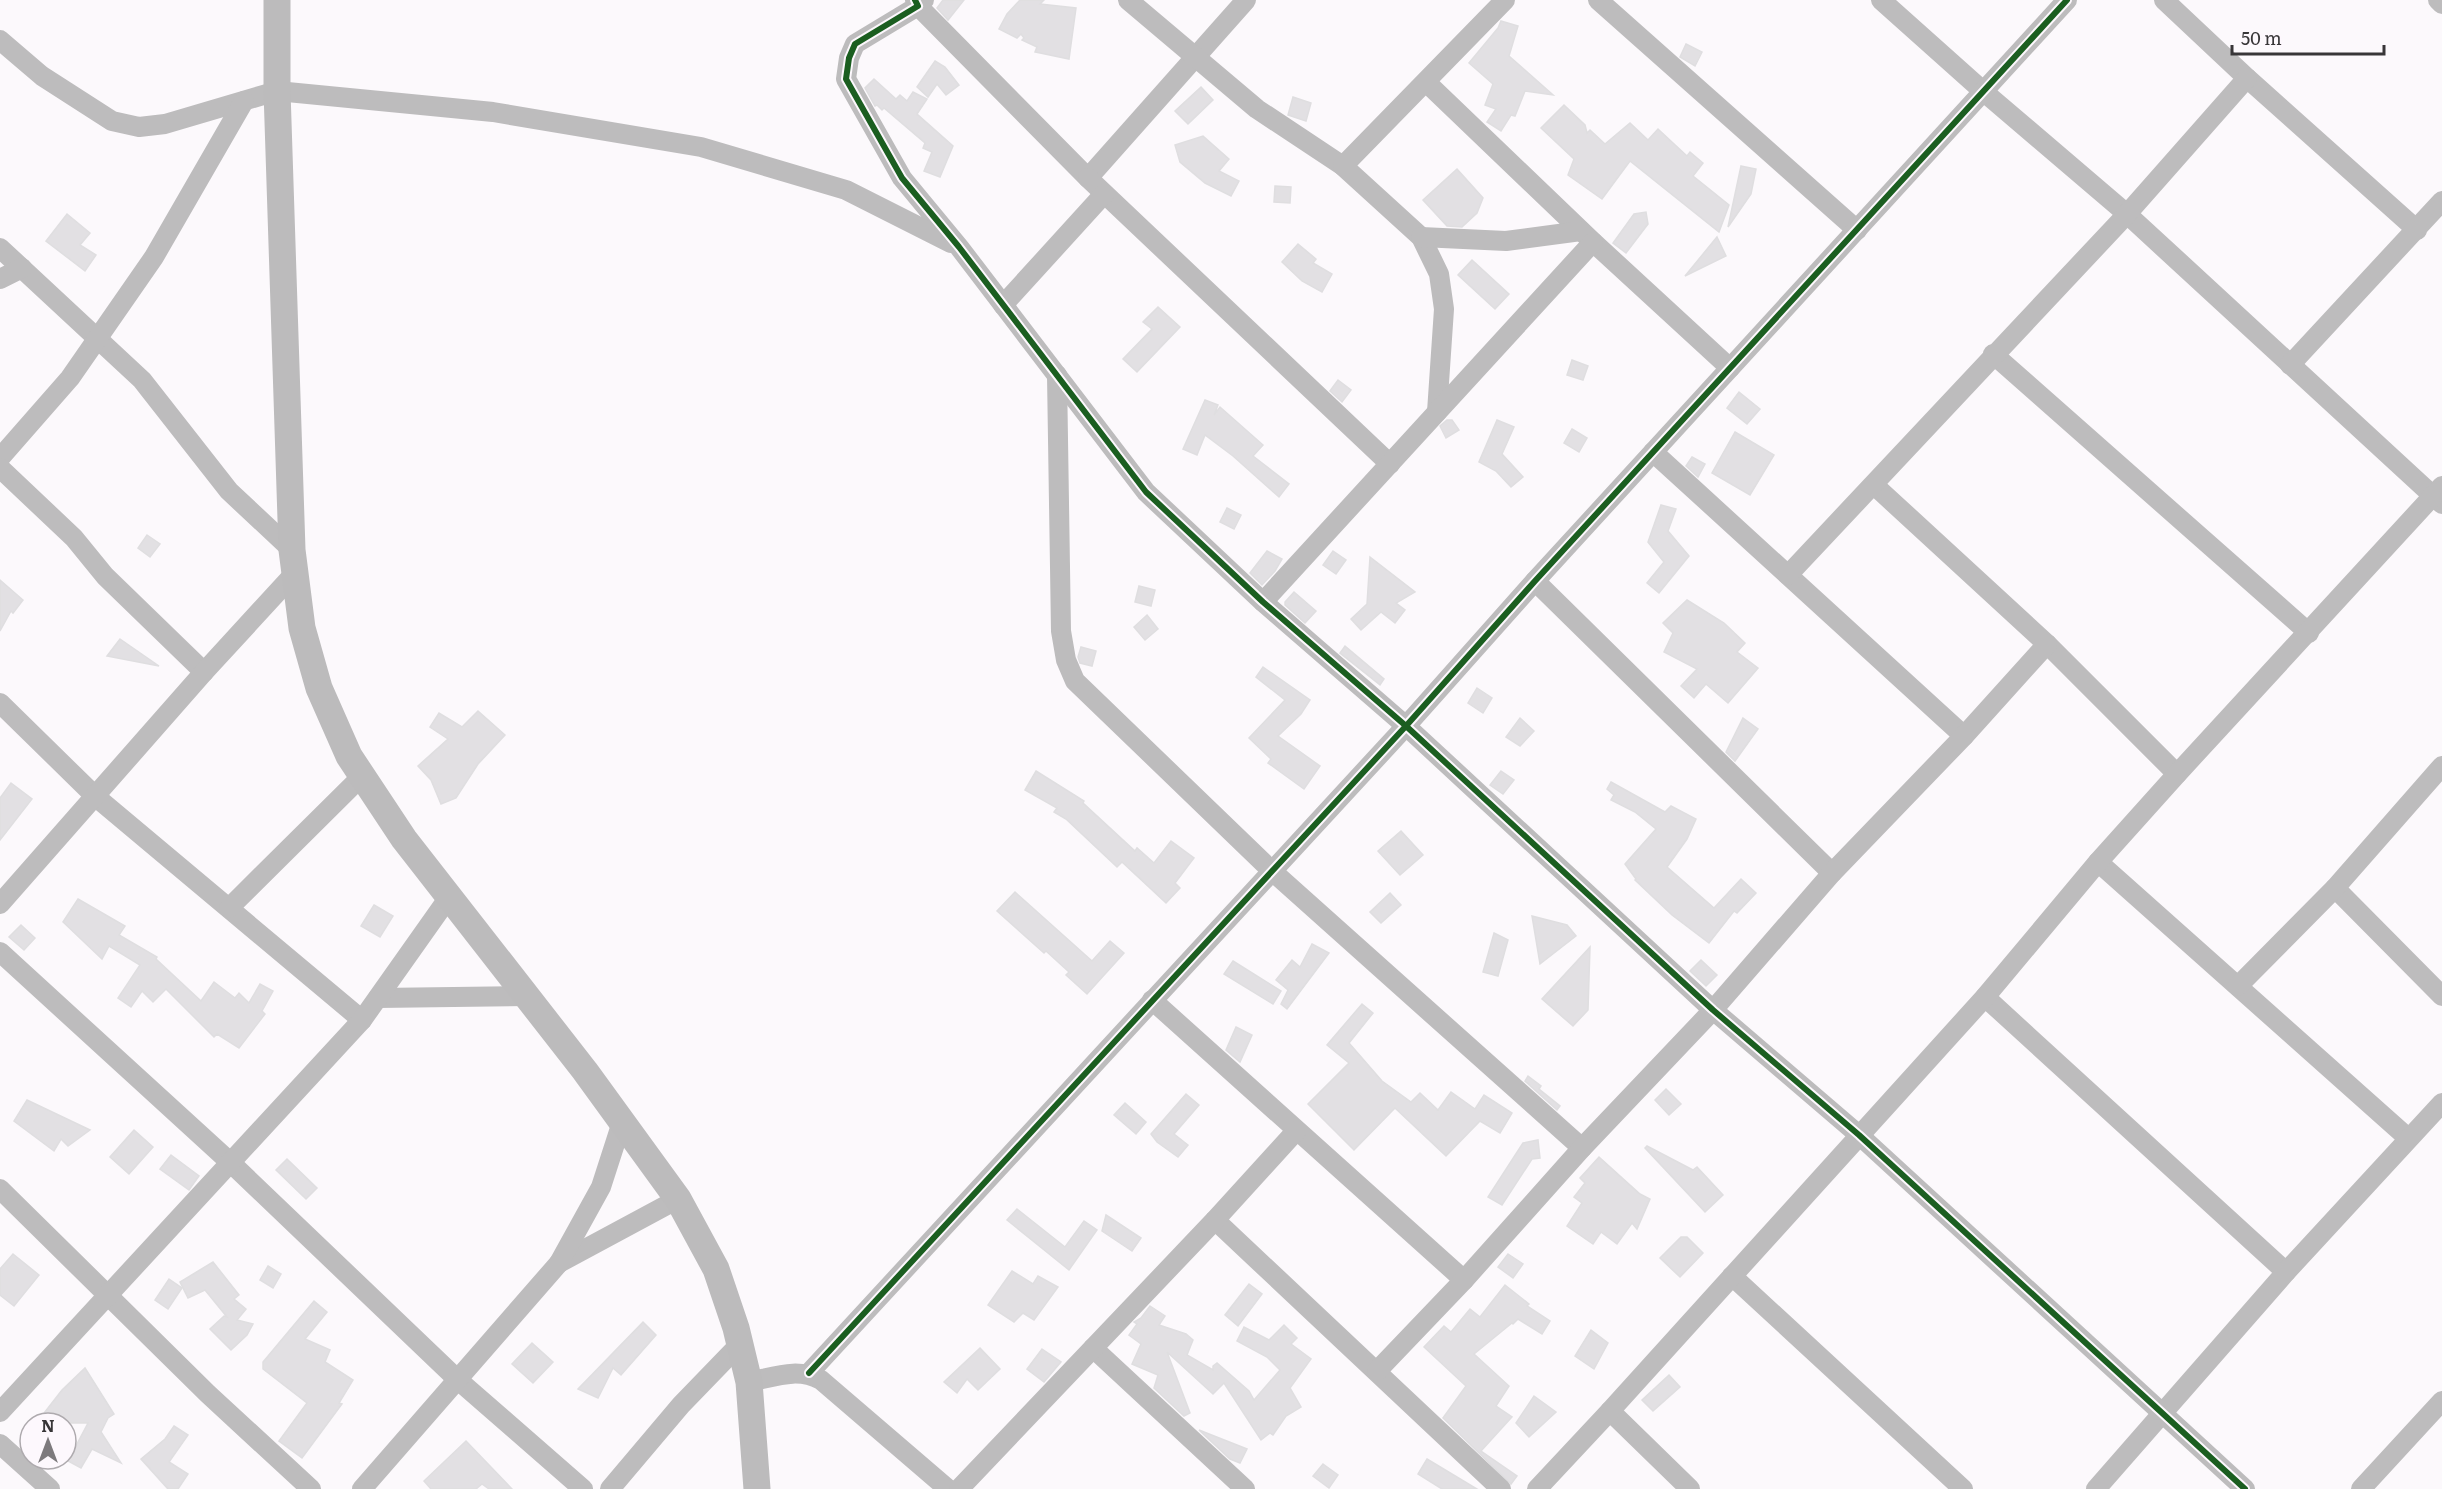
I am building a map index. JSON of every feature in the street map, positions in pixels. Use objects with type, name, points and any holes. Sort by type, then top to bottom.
[{"type":"main road","points":[[277,0],[277,91],[293,562],[302,628],[319,688],[349,756],[404,839],[527,996],[678,1199],[716,1269],[740,1344],[749,1382],[757,1489]]},
{"type":"street","points":[[1128,0],[1257,109],[1343,166],[1422,237],[1439,274],[1444,309],[1437,412]]},
{"type":"street","points":[[1088,178],[1246,0]]},
{"type":"street","points":[[1343,166],[1505,0]]},
{"type":"street","points":[[1599,0],[1857,230]]},
{"type":"street","points":[[1537,1489],[1984,997],[2098,862],[2177,774],[2439,495],[2290,365],[2127,214],[1984,92],[1881,0]]},
{"type":"street","points":[[809,1373],[1406,726],[1535,581],[2067,0]]},
{"type":"street","points":[[2164,0],[2247,78],[2417,230]]},
{"type":"street","points":[[2438,0],[2442,4]]},
{"type":"street","points":[[1390,464],[1104,194],[919,2],[855,44],[849,58],[846,79],[902,178],[959,247],[1146,492],[1263,603],[1406,726],[1713,1010],[1859,1136],[2245,1489]]},
{"type":"street","points":[[0,40],[42,76],[112,121],[139,127],[165,124],[277,91],[493,112],[701,147],[846,190],[959,247]]},
{"type":"street","points":[[1788,575],[1874,485],[1993,354],[2127,214],[2247,78]]},
{"type":"street","points":[[1426,82],[1587,237],[1730,368]]},
{"type":"street","points":[[0,458],[70,378],[98,338],[154,256],[244,101]]},
{"type":"street","points":[[1003,305],[1104,194]]},
{"type":"street","points":[[2290,365],[2442,201]]},
{"type":"street","points":[[1422,237],[1506,241],[1587,237]]},
{"type":"street","points":[[1263,603],[1437,412],[1587,237]]},
{"type":"street","points":[[0,248],[142,380],[229,491],[293,562],[204,672],[0,904]]},
{"type":"street","points":[[0,279],[22,268]]},
{"type":"street","points":[[1993,354],[2308,633]]},
{"type":"street","points":[[1057,375],[1061,631],[1066,660],[1075,681],[1272,871],[1582,1148]]},
{"type":"street","points":[[1653,452],[1964,736]]},
{"type":"street","points":[[0,468],[74,538],[105,576],[204,672]]},
{"type":"street","points":[[1874,485],[2047,644],[2177,774]]},
{"type":"street","points":[[1535,581],[1832,873]]},
{"type":"street","points":[[1377,1371],[1464,1280],[1582,1148],[1713,1010],[1832,873],[1964,736],[2047,644]]},
{"type":"street","points":[[0,703],[96,796],[362,1020]]},
{"type":"street","points":[[2238,986],[2335,888],[2442,766]]},
{"type":"street","points":[[229,908],[362,776]]},
{"type":"street","points":[[2098,862],[2408,1138]]},
{"type":"street","points":[[2335,888],[2442,996]]},
{"type":"street","points":[[0,1412],[362,1020],[449,897]]},
{"type":"street","points":[[0,952],[231,1163],[458,1380],[583,1489]]},
{"type":"street","points":[[378,998],[527,996]]},
{"type":"street","points":[[1984,997],[2286,1272]]},
{"type":"street","points":[[1152,1000],[1464,1280]]},
{"type":"street","points":[[2096,1489],[2286,1272],[2442,1103]]},
{"type":"street","points":[[363,1489],[559,1263],[601,1187],[622,1122]]},
{"type":"street","points":[[959,1489],[1215,1220],[1296,1131]]},
{"type":"street","points":[[0,1189],[208,1394],[311,1489]]},
{"type":"street","points":[[559,1263],[678,1199]]},
{"type":"street","points":[[1215,1220],[1501,1489]]},
{"type":"street","points":[[1732,1276],[1963,1489]]},
{"type":"street","points":[[610,1489],[681,1406],[740,1344]]},
{"type":"street","points":[[1093,1348],[1245,1489]]},
{"type":"street","points":[[749,1382],[795,1373],[809,1373],[821,1380],[948,1489]]},
{"type":"street","points":[[2361,1489],[2440,1408]]},
{"type":"street","points":[[1610,1411],[1690,1489]]},
{"type":"street","points":[[0,1444],[50,1489]]},
{"type":"building","points":[[943,0],[964,0],[948,20],[937,8]]},
{"type":"building","points":[[1020,0],[1044,0],[1040,4],[1076,8],[1069,59],[1035,52],[1037,47],[1022,40],[1024,38],[1021,34],[1017,38],[999,29],[1007,14]]},
{"type":"building","points":[[1501,21],[1518,26],[1509,56],[1553,95],[1525,91],[1515,116],[1511,115],[1501,131],[1487,122],[1496,109],[1485,105],[1493,84],[1469,63],[1498,28]]},
{"type":"building","points":[[1686,44],[1702,52],[1695,66],[1680,57]]},
{"type":"building","points":[[935,61],[945,67],[959,85],[946,95],[937,84],[928,97],[917,87]]},
{"type":"building","points":[[874,79],[896,99],[900,95],[907,101],[913,92],[927,99],[917,114],[953,146],[940,177],[924,171],[932,152],[923,148],[925,143],[884,108],[882,110],[877,105],[875,106],[865,88]]},
{"type":"building","points":[[1201,87],[1213,100],[1188,124],[1175,111]]},
{"type":"building","points":[[1293,97],[1311,103],[1306,121],[1288,115]]},
{"type":"building","points":[[1564,105],[1585,125],[1587,133],[1590,130],[1605,144],[1630,123],[1648,140],[1658,129],[1687,156],[1690,152],[1703,163],[1693,176],[1729,205],[1719,232],[1630,161],[1602,199],[1568,175],[1574,159],[1541,128]]},
{"type":"building","points":[[1203,136],[1229,159],[1219,171],[1239,181],[1231,196],[1205,183],[1180,162],[1175,145]]},
{"type":"building","points":[[1741,166],[1756,169],[1751,194],[1728,227]]},
{"type":"building","points":[[1457,169],[1483,198],[1477,213],[1462,227],[1447,226],[1423,200]]},
{"type":"building","points":[[1275,186],[1291,187],[1290,203],[1274,202]]},
{"type":"building","points":[[1646,212],[1648,224],[1626,253],[1613,243],[1634,214]]},
{"type":"building","points":[[67,214],[90,233],[80,245],[96,255],[85,271],[46,241]]},
{"type":"building","points":[[1717,237],[1726,256],[1685,276]]},
{"type":"building","points":[[1298,244],[1316,259],[1313,263],[1332,274],[1322,292],[1302,281],[1282,262]]},
{"type":"building","points":[[1472,260],[1509,294],[1495,309],[1458,275]]},
{"type":"building","points":[[1158,307],[1180,327],[1137,372],[1123,359],[1152,329],[1143,322]]},
{"type":"building","points":[[1572,360],[1588,366],[1583,380],[1567,375]]},
{"type":"building","points":[[1338,380],[1351,390],[1342,402],[1330,391]]},
{"type":"building","points":[[1739,392],[1760,409],[1747,424],[1727,408]]},
{"type":"building","points":[[1205,400],[1218,405],[1214,415],[1220,407],[1263,445],[1253,456],[1289,484],[1279,497],[1233,456],[1205,435],[1197,455],[1183,449]]},
{"type":"building","points":[[1447,420],[1452,420],[1459,430],[1446,438],[1440,426]]},
{"type":"building","points":[[1497,420],[1514,427],[1502,454],[1523,477],[1511,487],[1496,471],[1479,462]]},
{"type":"building","points":[[1572,429],[1587,438],[1579,452],[1564,443]]},
{"type":"building","points":[[1735,432],[1774,455],[1750,495],[1712,473]]},
{"type":"building","points":[[1692,457],[1705,464],[1698,477],[1686,466]]},
{"type":"building","points":[[1661,505],[1676,509],[1668,531],[1689,556],[1659,593],[1647,583],[1664,562],[1648,542]]},
{"type":"building","points":[[1227,508],[1241,515],[1234,529],[1220,522]]},
{"type":"building","points":[[147,535],[160,544],[150,557],[138,548]]},
{"type":"building","points":[[1267,551],[1282,559],[1262,585],[1250,573]]},
{"type":"building","points":[[1333,551],[1346,560],[1336,574],[1323,565]]},
{"type":"building","points":[[1370,557],[1415,592],[1396,603],[1405,610],[1395,623],[1381,612],[1361,630],[1351,619],[1367,604]]},
{"type":"building","points":[[0,580],[23,600],[13,613],[11,611],[0,631]]},
{"type":"building","points":[[1139,586],[1155,590],[1151,606],[1135,602]]},
{"type":"building","points":[[1294,592],[1316,611],[1305,623],[1285,605]]},
{"type":"building","points":[[1687,600],[1724,623],[1745,643],[1737,652],[1758,668],[1728,703],[1706,684],[1694,698],[1681,686],[1697,669],[1664,652],[1673,633],[1663,623]]},
{"type":"building","points":[[1147,615],[1158,629],[1145,640],[1134,627]]},
{"type":"building","points":[[120,639],[159,666],[107,656]]},
{"type":"building","points":[[1345,646],[1384,679],[1380,685],[1340,653]]},
{"type":"building","points":[[1081,647],[1096,651],[1092,666],[1080,663],[1078,657]]},
{"type":"building","points":[[1263,667],[1310,700],[1301,714],[1278,736],[1320,766],[1304,789],[1268,763],[1271,759],[1249,738],[1285,700],[1256,677]]},
{"type":"building","points":[[1477,688],[1492,698],[1483,713],[1468,703]]},
{"type":"building","points":[[478,711],[505,735],[478,764],[456,798],[441,804],[431,780],[418,766],[448,739],[430,727],[439,713],[462,727]]},
{"type":"building","points":[[1520,718],[1534,731],[1520,746],[1506,737]]},
{"type":"building","points":[[1743,718],[1758,729],[1735,761],[1726,752]]},
{"type":"building","points":[[1036,771],[1084,801],[1083,803],[1135,851],[1137,848],[1154,863],[1171,841],[1194,858],[1175,883],[1180,888],[1166,903],[1122,862],[1117,867],[1066,819],[1054,812],[1057,808],[1025,790]]},
{"type":"building","points":[[1501,771],[1514,780],[1503,794],[1490,785]]},
{"type":"building","points":[[1611,782],[1665,812],[1671,806],[1696,819],[1687,839],[1667,867],[1714,908],[1741,879],[1756,893],[1737,913],[1734,911],[1709,943],[1672,915],[1635,880],[1625,864],[1656,829],[1635,812],[1611,800],[1614,795],[1607,789]]},
{"type":"building","points":[[11,783],[32,799],[0,840],[0,798]]},
{"type":"building","points":[[1401,831],[1423,855],[1400,875],[1378,851]]},
{"type":"building","points":[[1015,892],[1092,961],[1110,941],[1124,953],[1087,994],[1066,975],[1069,972],[997,911]]},
{"type":"building","points":[[1390,893],[1401,905],[1381,923],[1370,912]]},
{"type":"building","points":[[78,899],[125,926],[119,935],[157,957],[156,959],[201,1001],[214,982],[235,998],[239,993],[249,1003],[260,984],[273,991],[262,1011],[265,1014],[239,1048],[217,1034],[214,1037],[166,989],[153,1002],[142,991],[131,1007],[118,998],[140,965],[109,946],[102,959],[63,922]]},
{"type":"building","points":[[374,905],[393,916],[380,937],[361,926]]},
{"type":"building","points":[[1532,916],[1567,925],[1576,936],[1540,964]]},
{"type":"building","points":[[21,925],[35,938],[24,950],[9,937]]},
{"type":"building","points":[[1494,933],[1508,940],[1498,976],[1483,972]]},
{"type":"building","points":[[1312,944],[1329,953],[1287,1009],[1281,1004],[1288,990],[1276,980],[1292,960],[1300,967]]},
{"type":"building","points":[[1590,947],[1588,1010],[1573,1026],[1542,999]]},
{"type":"building","points":[[1701,960],[1717,975],[1706,986],[1690,971]]},
{"type":"building","points":[[1233,961],[1281,991],[1273,1004],[1224,974]]},
{"type":"building","points":[[1362,1004],[1373,1013],[1349,1043],[1382,1081],[1411,1102],[1420,1093],[1438,1110],[1451,1092],[1475,1109],[1484,1095],[1512,1113],[1500,1133],[1480,1121],[1446,1156],[1395,1108],[1354,1150],[1308,1104],[1349,1063],[1327,1045]]},
{"type":"building","points":[[1236,1027],[1252,1035],[1240,1062],[1226,1050]]},
{"type":"building","points":[[1528,1076],[1541,1086],[1539,1089],[1560,1106],[1557,1110],[1525,1081]]},
{"type":"building","points":[[1666,1089],[1681,1104],[1669,1115],[1655,1100]]},
{"type":"building","points":[[1186,1094],[1199,1105],[1174,1134],[1188,1145],[1178,1157],[1157,1142],[1151,1134]]},
{"type":"building","points":[[27,1100],[90,1130],[68,1146],[61,1139],[54,1151],[14,1121]]},
{"type":"building","points":[[1125,1103],[1146,1122],[1136,1134],[1114,1115]]},
{"type":"building","points":[[134,1130],[153,1147],[129,1174],[110,1157]]},
{"type":"building","points":[[1538,1140],[1540,1158],[1532,1159],[1502,1205],[1488,1197],[1523,1143]]},
{"type":"building","points":[[1647,1146],[1693,1170],[1697,1167],[1723,1195],[1705,1212],[1645,1148]]},
{"type":"building","points":[[171,1155],[199,1176],[189,1190],[160,1169]]},
{"type":"building","points":[[1599,1157],[1640,1194],[1650,1199],[1637,1229],[1632,1223],[1617,1244],[1601,1232],[1593,1244],[1567,1226],[1582,1203],[1574,1197],[1585,1183],[1580,1178]]},
{"type":"building","points":[[287,1159],[317,1188],[306,1199],[276,1170]]},
{"type":"building","points":[[1017,1209],[1065,1247],[1084,1221],[1097,1230],[1069,1270],[1007,1220]]},
{"type":"building","points":[[1106,1215],[1141,1238],[1132,1251],[1102,1231]]},
{"type":"building","points":[[1681,1237],[1687,1237],[1703,1253],[1680,1277],[1660,1258]]},
{"type":"building","points":[[13,1254],[39,1275],[14,1306],[0,1295],[0,1269]]},
{"type":"building","points":[[1508,1254],[1523,1264],[1513,1278],[1498,1267]]},
{"type":"building","points":[[213,1262],[239,1295],[234,1299],[246,1309],[237,1320],[253,1324],[247,1335],[231,1350],[210,1329],[224,1316],[227,1317],[205,1290],[188,1298],[180,1282]]},
{"type":"building","points":[[268,1266],[281,1274],[273,1288],[260,1280]]},
{"type":"building","points":[[1012,1271],[1033,1284],[1038,1276],[1058,1287],[1034,1320],[1023,1313],[1014,1322],[988,1305]]},
{"type":"building","points":[[169,1279],[182,1288],[168,1309],[155,1300]]},
{"type":"building","points":[[1249,1284],[1262,1294],[1238,1326],[1225,1315]]},
{"type":"building","points":[[1505,1285],[1529,1304],[1527,1306],[1550,1321],[1542,1334],[1518,1319],[1474,1354],[1509,1386],[1496,1406],[1512,1417],[1481,1451],[1517,1476],[1511,1484],[1443,1418],[1466,1386],[1424,1347],[1444,1326],[1451,1332],[1470,1309],[1480,1317]]},
{"type":"building","points":[[314,1301],[327,1312],[305,1339],[330,1350],[325,1362],[353,1380],[339,1403],[342,1404],[302,1458],[279,1441],[307,1403],[263,1369],[263,1362]]},
{"type":"building","points":[[1150,1306],[1165,1316],[1159,1325],[1186,1334],[1193,1340],[1187,1355],[1213,1370],[1213,1366],[1217,1363],[1249,1391],[1254,1400],[1280,1370],[1267,1357],[1237,1341],[1244,1327],[1269,1340],[1284,1325],[1297,1338],[1291,1344],[1311,1359],[1290,1388],[1301,1407],[1286,1416],[1273,1435],[1270,1433],[1261,1440],[1224,1383],[1213,1394],[1167,1352],[1190,1413],[1184,1416],[1154,1388],[1158,1375],[1132,1364],[1141,1344],[1129,1335],[1137,1324],[1134,1322],[1141,1318]]},
{"type":"building","points":[[643,1322],[656,1335],[621,1375],[613,1368],[598,1398],[578,1389]]},
{"type":"building","points":[[1591,1330],[1608,1343],[1594,1369],[1575,1356]]},
{"type":"building","points":[[532,1343],[553,1362],[533,1383],[512,1364]]},
{"type":"building","points":[[980,1348],[1000,1369],[978,1390],[967,1379],[957,1393],[944,1382]]},
{"type":"building","points":[[1042,1349],[1061,1362],[1044,1382],[1027,1369]]},
{"type":"building","points":[[85,1368],[114,1414],[108,1418],[101,1432],[121,1463],[92,1449],[81,1468],[78,1466],[78,1442],[88,1423],[78,1423],[78,1411],[46,1411],[62,1390]]},
{"type":"building","points":[[1669,1375],[1680,1387],[1653,1411],[1642,1400]]},
{"type":"building","points":[[1534,1396],[1556,1412],[1529,1437],[1516,1423]]},
{"type":"building","points":[[174,1426],[188,1435],[169,1462],[188,1474],[178,1489],[168,1489],[141,1459],[165,1439]]},
{"type":"building","points":[[1199,1430],[1247,1449],[1240,1463],[1230,1459]]},
{"type":"building","points":[[466,1441],[512,1489],[489,1489],[482,1484],[476,1489],[431,1489],[424,1481]]},
{"type":"building","points":[[1427,1459],[1477,1489],[1442,1489],[1418,1474]]},
{"type":"building","points":[[1323,1464],[1338,1475],[1329,1488],[1313,1476]]},
{"type":"cycle path","points":[[915,0],[918,6],[855,44],[849,58],[846,79],[902,178],[959,247],[1146,492],[1263,602],[1406,726],[1713,1010],[1859,1135],[2245,1489]]},
{"type":"cycle path","points":[[809,1373],[1406,726],[1535,581],[2067,0]]}]
